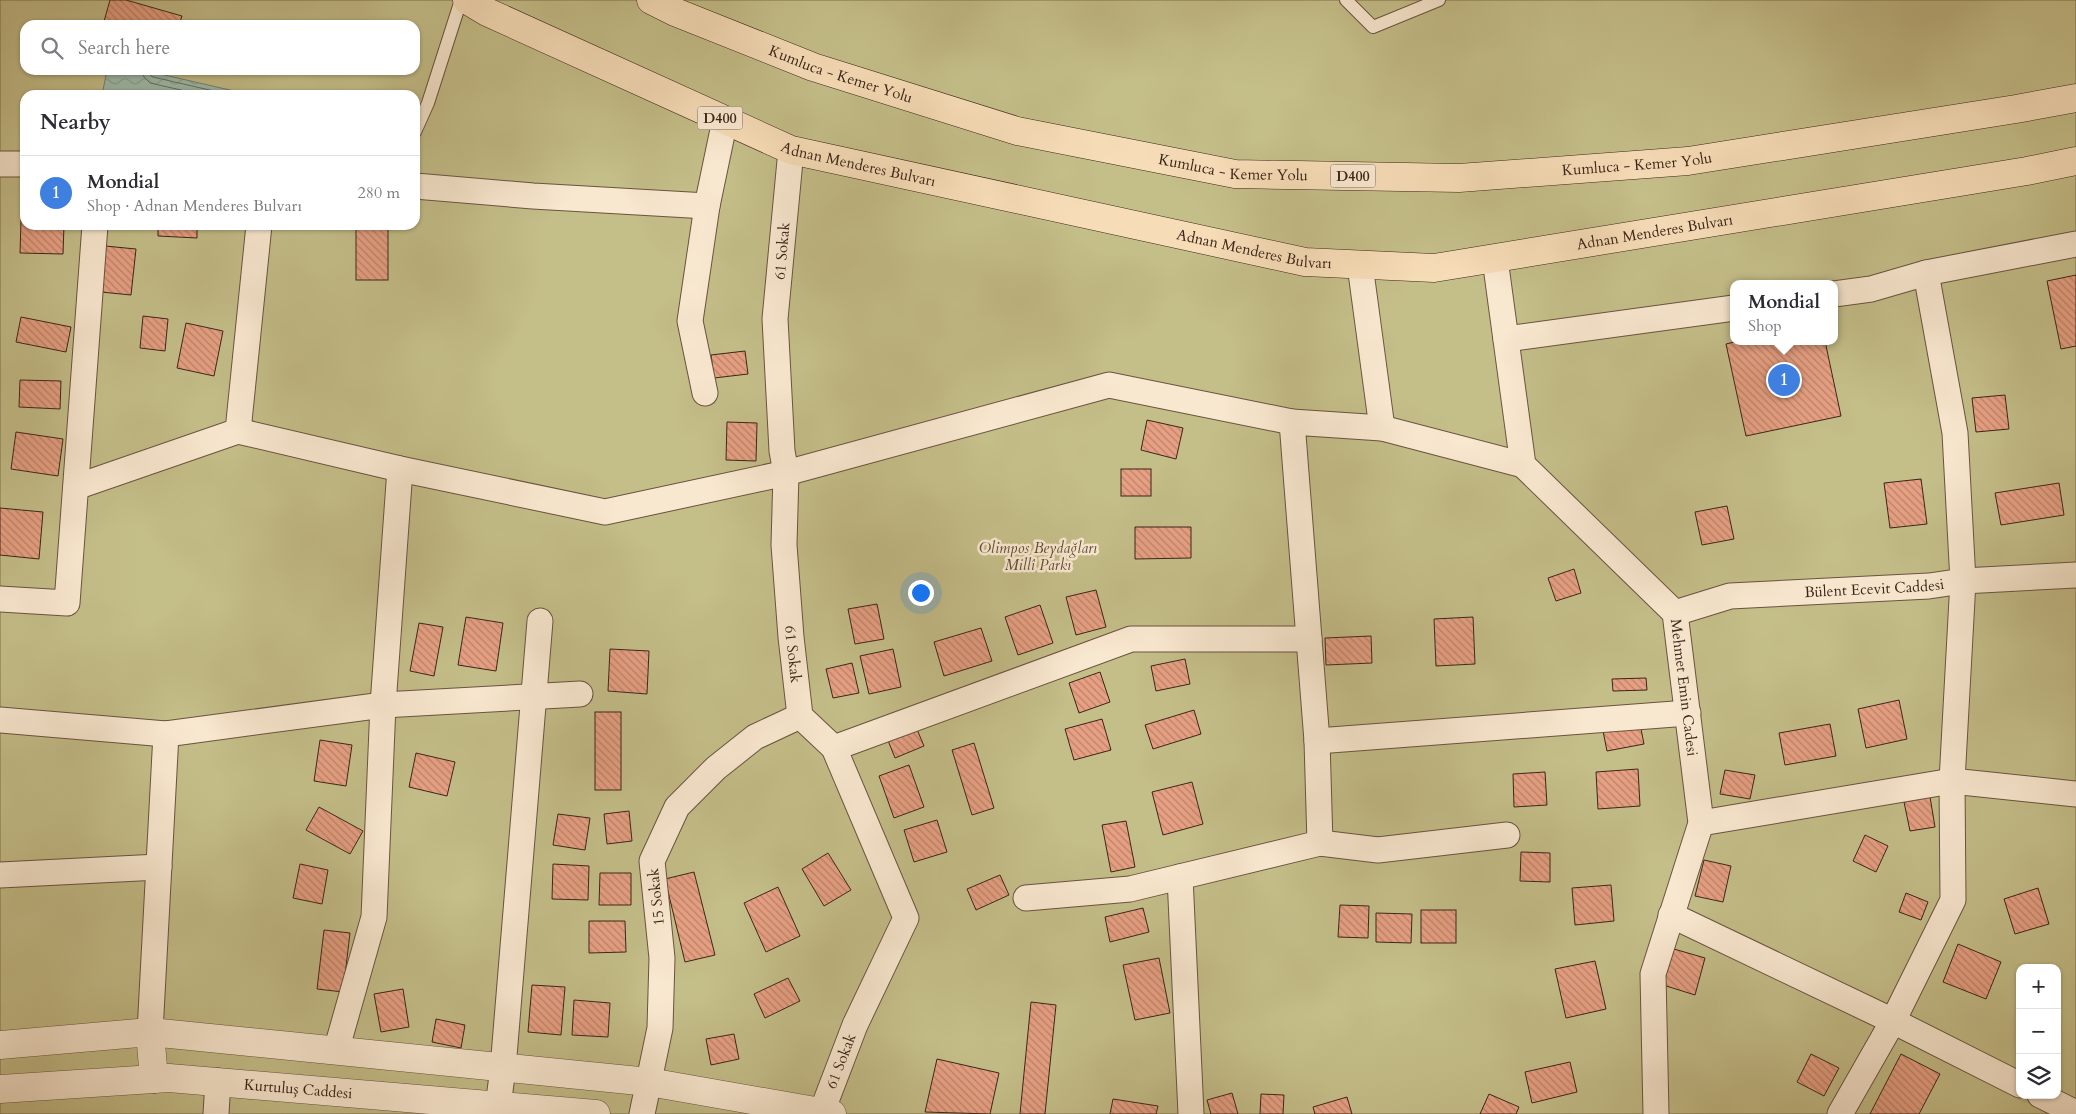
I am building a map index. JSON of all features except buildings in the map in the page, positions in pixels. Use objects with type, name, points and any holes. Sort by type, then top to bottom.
[{"type":"highway","name":"Adnan Menderes Bulvarı","points":[[467,0],[487,12],[791,150],[1305,262],[1434,268],[2027,171],[2076,161]]},
{"type":"highway","name":"Kumluca - Kemer Yolu","points":[[651,0],[675,12],[814,67],[1016,131],[1234,174],[1459,178],[1688,160],[2076,98]]},
{"type":"street","points":[[705,393],[690,321],[707,206],[725,120]]},
{"type":"street","name":"61 Sokak","points":[[791,150],[775,318],[782,451],[786,473],[784,545],[800,716],[834,748],[906,918],[855,1025],[825,1113]]},
{"type":"street","points":[[0,164],[20,164]]},
{"type":"street","points":[[420,186],[532,196],[707,206]]},
{"type":"street","points":[[0,599],[67,603],[94,230]]},
{"type":"street","points":[[238,431],[258,230]]},
{"type":"street","points":[[1838,293],[1871,289],[1926,273],[2076,244]]},
{"type":"street","points":[[76,487],[238,431],[400,469],[605,512],[786,473],[1109,385],[1292,422],[1382,428],[1523,465],[1495,259]]},
{"type":"street","points":[[1360,265],[1382,428]]},
{"type":"street","points":[[1840,1114],[1893,1022],[1952,900],[1952,781],[1963,581],[1955,433],[1926,273]]},
{"type":"street","points":[[1506,339],[1730,309]]},
{"type":"street","points":[[1292,422],[1317,741],[1320,843]]},
{"type":"street","name":"Mehmet Emin Cadesi","points":[[1523,465],[1675,613],[1701,823],[1653,974],[1656,1114]]},
{"type":"street","points":[[336,1051],[374,917],[383,705],[400,469]]},
{"type":"street","name":"Bülent Ecevit Caddesi","points":[[1675,613],[1730,596],[1928,586],[1963,581],[2076,575]]},
{"type":"street","points":[[497,1110],[504,1068],[540,621]]},
{"type":"street","points":[[834,748],[1131,639],[1309,638]]},
{"type":"street","points":[[0,720],[166,734],[383,705],[580,694]]},
{"type":"street","points":[[1317,741],[1688,713]]},
{"type":"street","name":"15 Sokak","points":[[642,1114],[660,1028],[662,958],[652,861],[677,807],[710,774],[755,738],[800,716]]},
{"type":"street","points":[[154,1079],[150,1032],[166,734]]},
{"type":"street","points":[[1701,823],[1952,781],[2076,794]]},
{"type":"street","points":[[1026,898],[1130,889],[1320,843],[1378,850],[1507,835]]},
{"type":"street","points":[[0,875],[159,867]]},
{"type":"street","points":[[1180,877],[1191,1114]]},
{"type":"street","points":[[1671,915],[2016,1083]]},
{"type":"street","points":[[0,1045],[150,1032],[649,1082],[825,1113]]},
{"type":"street","name":"Kurtuluş Caddesi","points":[[0,1089],[169,1078],[218,1081],[497,1110],[596,1114]]},
{"type":"street","points":[[216,1114],[218,1081]]},
{"type":"street","points":[[2048,1099],[2076,1113]]},
{"type":"lane","points":[[420,121],[428,103],[461,0]]},
{"type":"lane","points":[[1346,0],[1373,27],[1439,0]]},
{"type":"green space","name":"Olimpos Beydağları Millî Parkı","points":[[0,0],[2076,0],[2076,1114],[0,1114]]},
{"type":"water","points":[[106,75],[165,75],[230,90],[103,90]]},
{"type":"place","name":"Mondial","points":[[1784,380]]}]
